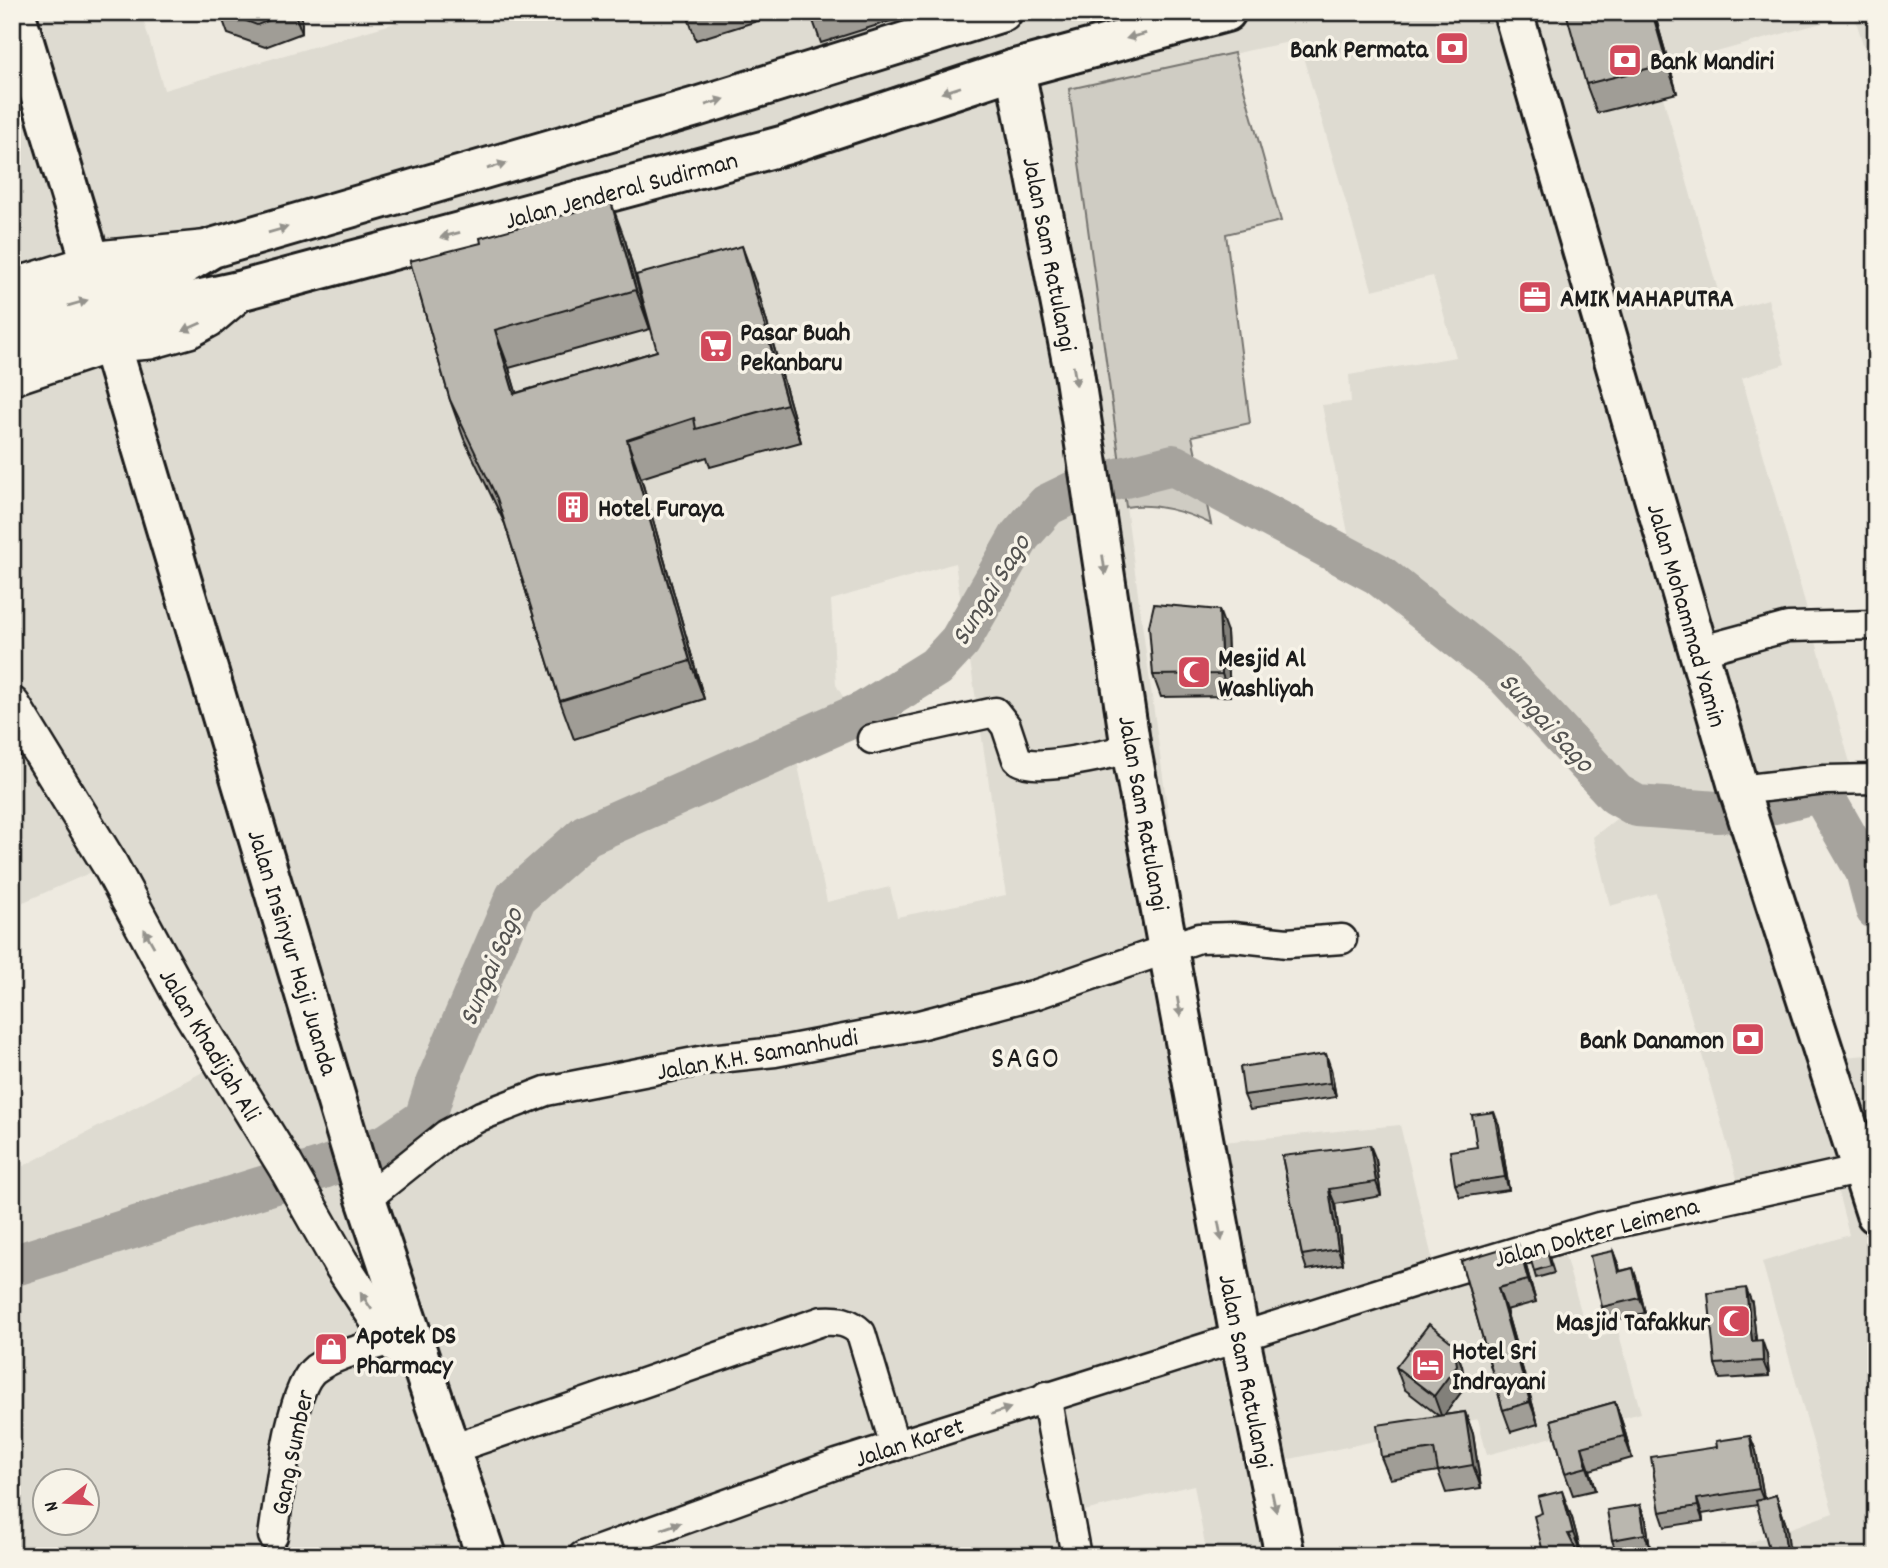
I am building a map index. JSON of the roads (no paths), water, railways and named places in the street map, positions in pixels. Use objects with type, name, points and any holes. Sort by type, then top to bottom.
[{"type":"main road","points":[[15,12],[91,263]]},
{"type":"main road","name":"Jalan Jenderal Sudirman","points":[[12,351],[155,295],[212,248],[683,111],[1002,12]]},
{"type":"main road","name":"Jalan Jenderal Sudirman","points":[[12,323],[155,295],[243,290],[785,145],[1015,69],[1226,12]]},
{"type":"main road","name":"Jalan Mohammad Yamin","points":[[1513,12],[1744,805],[1868,1167],[1876,1214]]},
{"type":"main road","name":"Jalan Sam Ratulangi","points":[[1015,69],[1092,483],[1131,749],[1240,1338],[1285,1556]]},
{"type":"main road","name":"Jalan Insinyur Haji Juanda","points":[[111,344],[357,1168],[486,1556]]},
{"type":"street","points":[[12,288],[124,255],[212,248]]},
{"type":"street","points":[[12,377],[111,344],[150,341],[189,330],[209,319],[243,290]]},
{"type":"street","points":[[1699,651],[1788,627],[1876,625]]},
{"type":"street","name":"Jalan Khadijah Ali","points":[[12,705],[109,863],[180,994],[293,1179],[340,1262],[391,1340],[425,1372]]},
{"type":"street","points":[[872,739],[995,712],[1003,718],[1017,759],[1026,764],[1066,761],[1131,749]]},
{"type":"street","points":[[1744,805],[1825,780],[1876,779]]},
{"type":"street","name":"Jalan K.H. Samanhudi","points":[[357,1168],[447,1134],[481,1116],[546,1091],[710,1059],[775,1052],[919,1025],[1029,996],[1199,938],[1233,937],[1287,943],[1342,939]]},
{"type":"street","name":"Jalan Dokter Leimena","points":[[1240,1338],[1599,1227],[1868,1167]]},
{"type":"street","points":[[452,1450],[822,1321],[834,1320],[850,1324],[861,1334],[895,1446]]},
{"type":"street","name":"Jalan Karet","points":[[583,1556],[895,1446],[1046,1396],[1240,1338]]},
{"type":"street","name":"Gang Sumber","points":[[273,1536],[292,1420],[306,1378],[328,1361],[391,1340]]},
{"type":"street","points":[[1046,1396],[1076,1556]]},
{"type":"waterway","name":"Sungai Sago","points":[[12,1266],[323,1168],[388,1144],[425,1119],[436,1084],[516,897],[586,835],[864,712],[936,667],[960,641],[1020,536],[1047,505],[1082,488],[1173,465],[1378,574],[1505,674],[1616,794],[1637,806],[1717,812],[1746,810],[1814,793],[1822,794],[1866,871],[1876,909]]},
{"type":"place","name":"Bank Permata","points":[[1452,48]]},
{"type":"place","name":"Bank Mandiri","points":[[1625,60]]},
{"type":"place","name":"AMIK MAHAPUTRA","points":[[1535,297]]},
{"type":"place","name":"Pasar Buah Pekanbaru","points":[[716,346]]},
{"type":"place","name":"Hotel Furaya","points":[[573,507]]},
{"type":"place","name":"Mesjid Al Washliyah","points":[[1194,672]]},
{"type":"place","name":"Bank Danamon","points":[[1748,1039]]},
{"type":"place","name":"Masjid Tafakkur","points":[[1734,1321]]},
{"type":"place","name":"Apotek DS Pharmacy","points":[[331,1349]]},
{"type":"place","name":"Hotel Sri Indrayani","points":[[1428,1365]]},
{"type":"district","name":"SAGO","points":[[1026,1057]]}]
